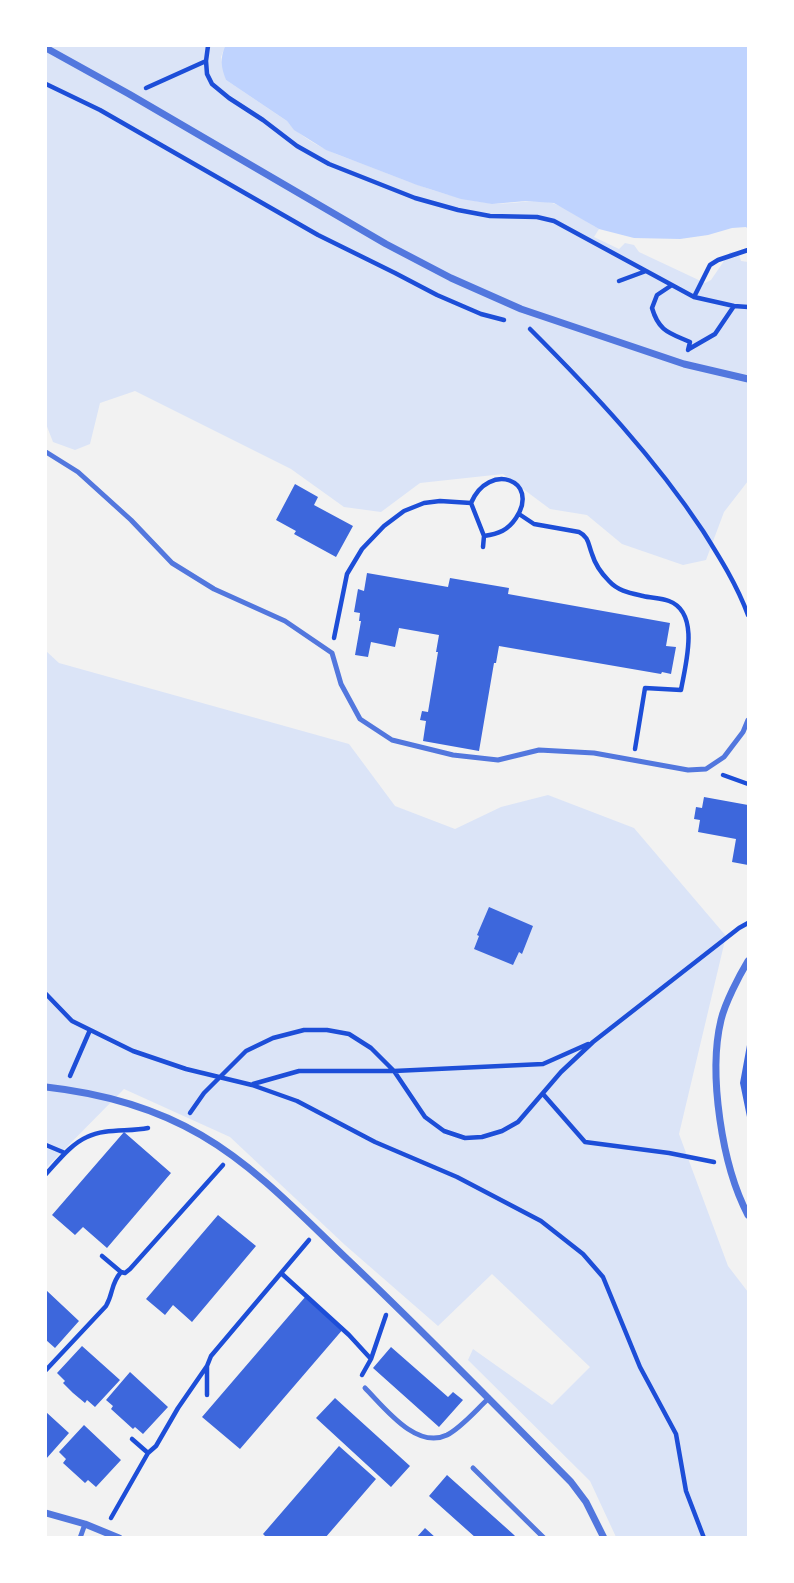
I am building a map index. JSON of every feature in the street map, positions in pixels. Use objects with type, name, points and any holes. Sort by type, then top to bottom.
[{"type":"street","points":[[46,48],[386,244],[451,278],[521,309],[684,364],[748,379]]},
{"type":"street","points":[[748,961],[721,1018],[716,1054],[718,1101],[729,1165],[748,1215]]},
{"type":"street","points":[[46,1087],[115,1099],[158,1114],[232,1155],[273,1189],[390,1300],[571,1482],[586,1502],[604,1538]]},
{"type":"street","points":[[46,1513],[120,1538]]},
{"type":"lane","points":[[46,452],[78,472],[131,520],[172,563],[214,589],[285,621],[331,653],[341,684],[360,719],[392,740],[453,755],[498,760],[539,750],[594,753],[688,771],[706,769],[724,757],[743,732],[748,720]]},
{"type":"lane","points":[[365,1388],[406,1428],[422,1437],[444,1436],[489,1398]]},
{"type":"lane","points":[[472,1468],[544,1538]]},
{"type":"lane","points":[[80,1538],[85,1524]]},
{"type":"path","points":[[208,46],[207,74],[212,84],[297,146],[328,164],[415,198],[458,210],[490,216],[537,217],[554,221],[694,297],[748,307]]},
{"type":"path","points":[[140,90],[206,61]]},
{"type":"path","points":[[97,108],[104,104]]},
{"type":"path","points":[[694,297],[713,262],[748,250]]},
{"type":"path","points":[[619,281],[646,271]]},
{"type":"path","points":[[672,285],[657,295],[652,303],[653,313],[663,330],[690,342],[688,350],[715,334],[734,306]]},
{"type":"path","points":[[521,309],[528,327],[636,442],[678,493],[721,559],[748,615]]},
{"type":"path","points":[[483,547],[484,536],[471,503],[475,492],[497,479],[509,479],[518,486],[524,498],[523,506],[511,526],[499,534],[484,536]]},
{"type":"path","points":[[331,653],[347,574],[362,549],[384,526],[404,511],[424,503],[440,501],[471,503]]},
{"type":"path","points":[[519,514],[534,524],[585,535],[601,572],[611,584],[625,592],[671,601],[681,610],[687,622],[689,642],[681,690],[645,688],[633,760]]},
{"type":"path","points":[[706,769],[748,784]]},
{"type":"path","points":[[46,1174],[65,1153],[88,1136],[179,1124],[204,1093],[246,1051],[272,1038],[304,1030],[349,1034],[371,1048],[394,1071],[425,1117],[444,1131],[465,1138],[482,1137],[502,1131],[518,1122],[561,1072],[593,1042],[748,923]]},
{"type":"path","points":[[46,994],[72,1021],[133,1051],[186,1069],[253,1085],[297,1101],[375,1142],[457,1177],[541,1221],[583,1254],[603,1277],[640,1367],[676,1434],[686,1491],[704,1538]]},
{"type":"path","points":[[64,1089],[90,1030]]},
{"type":"path","points":[[253,1085],[299,1071],[394,1071],[543,1064],[593,1042]]},
{"type":"path","points":[[543,1094],[585,1142],[669,1153],[729,1165]]},
{"type":"path","points":[[46,1145],[65,1153]]},
{"type":"path","points":[[103,1256],[125,1273],[232,1155]]},
{"type":"path","points":[[104,1531],[148,1453],[156,1446],[211,1356],[317,1230]]},
{"type":"path","points":[[46,1370],[106,1306],[112,1295],[112,1283],[121,1272]]},
{"type":"path","points":[[281,1273],[349,1335],[371,1359]]},
{"type":"path","points":[[365,1388],[361,1376],[371,1359],[390,1300]]},
{"type":"path","points":[[207,1366],[207,1395]]},
{"type":"path","points":[[132,1439],[148,1453]]},
{"type":"shaded area","points":[[46,46],[225,46],[221,57],[226,80],[287,121],[306,138],[340,155],[459,198],[496,204],[536,201],[557,205],[599,229],[594,237],[619,249],[625,243],[634,245],[639,252],[705,283],[711,280],[730,252],[738,252],[741,261],[748,262],[748,481],[724,512],[706,560],[683,565],[622,544],[587,515],[550,509],[503,474],[420,483],[381,512],[344,507],[291,469],[135,391],[100,403],[90,444],[75,450],[53,442],[46,424]]},
{"type":"shaded area","points":[[46,651],[59,663],[349,744],[395,806],[455,829],[501,807],[548,795],[634,828],[726,936],[679,1134],[728,1266],[748,1292],[748,1537],[616,1537],[590,1481],[468,1360],[473,1349],[552,1405],[590,1367],[492,1274],[438,1326],[345,1245],[230,1137],[124,1089],[46,1168]]},
{"type":"water","points":[[225,46],[748,46],[748,229],[732,228],[680,239],[634,238],[599,229],[554,203],[526,201],[492,204],[461,199],[417,185],[326,150],[294,130],[287,121],[226,80],[222,63]]},
{"type":"building","points":[[295,484],[318,497],[314,505],[353,526],[336,557],[294,534],[296,531],[276,520]]},
{"type":"building","points":[[367,573],[448,587],[450,578],[509,588],[508,594],[670,623],[666,646],[676,647],[671,674],[499,646],[479,751],[423,741],[426,721],[420,720],[422,711],[428,712],[439,635],[399,628],[395,647],[371,642],[368,657],[355,655],[361,621],[360,613],[354,612],[358,589],[364,591]]},
{"type":"building","points":[[704,797],[748,805],[748,865],[732,862],[736,839],[698,832],[700,820],[694,819],[696,807],[702,808]]},
{"type":"building","points":[[489,907],[533,926],[522,954],[519,952],[513,965],[474,949]]},
{"type":"building","points":[[748,1046],[748,1117],[740,1083]]},
{"type":"building","points":[[124,1132],[171,1173],[107,1248],[83,1227],[75,1235],[52,1215]]},
{"type":"building","points":[[218,1215],[256,1246],[192,1322],[173,1305],[165,1315],[146,1299]]},
{"type":"building","points":[[46,1290],[79,1321],[55,1348],[46,1340]]},
{"type":"building","points":[[306,1296],[344,1328],[240,1449],[202,1417]]},
{"type":"building","points":[[82,1346],[120,1380],[95,1407],[73,1393],[57,1373]]},
{"type":"building","points":[[391,1347],[448,1397],[453,1392],[463,1400],[439,1427],[373,1368]]},
{"type":"building","points":[[130,1372],[168,1407],[143,1434],[135,1427],[133,1429],[111,1409],[113,1406],[106,1400]]},
{"type":"building","points":[[335,1398],[410,1466],[391,1487],[316,1418]]},
{"type":"building","points":[[46,1412],[69,1433],[46,1459]]},
{"type":"building","points":[[84,1425],[121,1460],[96,1487],[88,1480],[85,1483],[63,1463],[66,1459],[59,1452]]},
{"type":"building","points":[[339,1446],[376,1479],[325,1538],[267,1538],[263,1534]]},
{"type":"building","points":[[447,1475],[517,1538],[476,1538],[429,1496]]},
{"type":"building","points":[[425,1528],[436,1538],[416,1538]]}]
